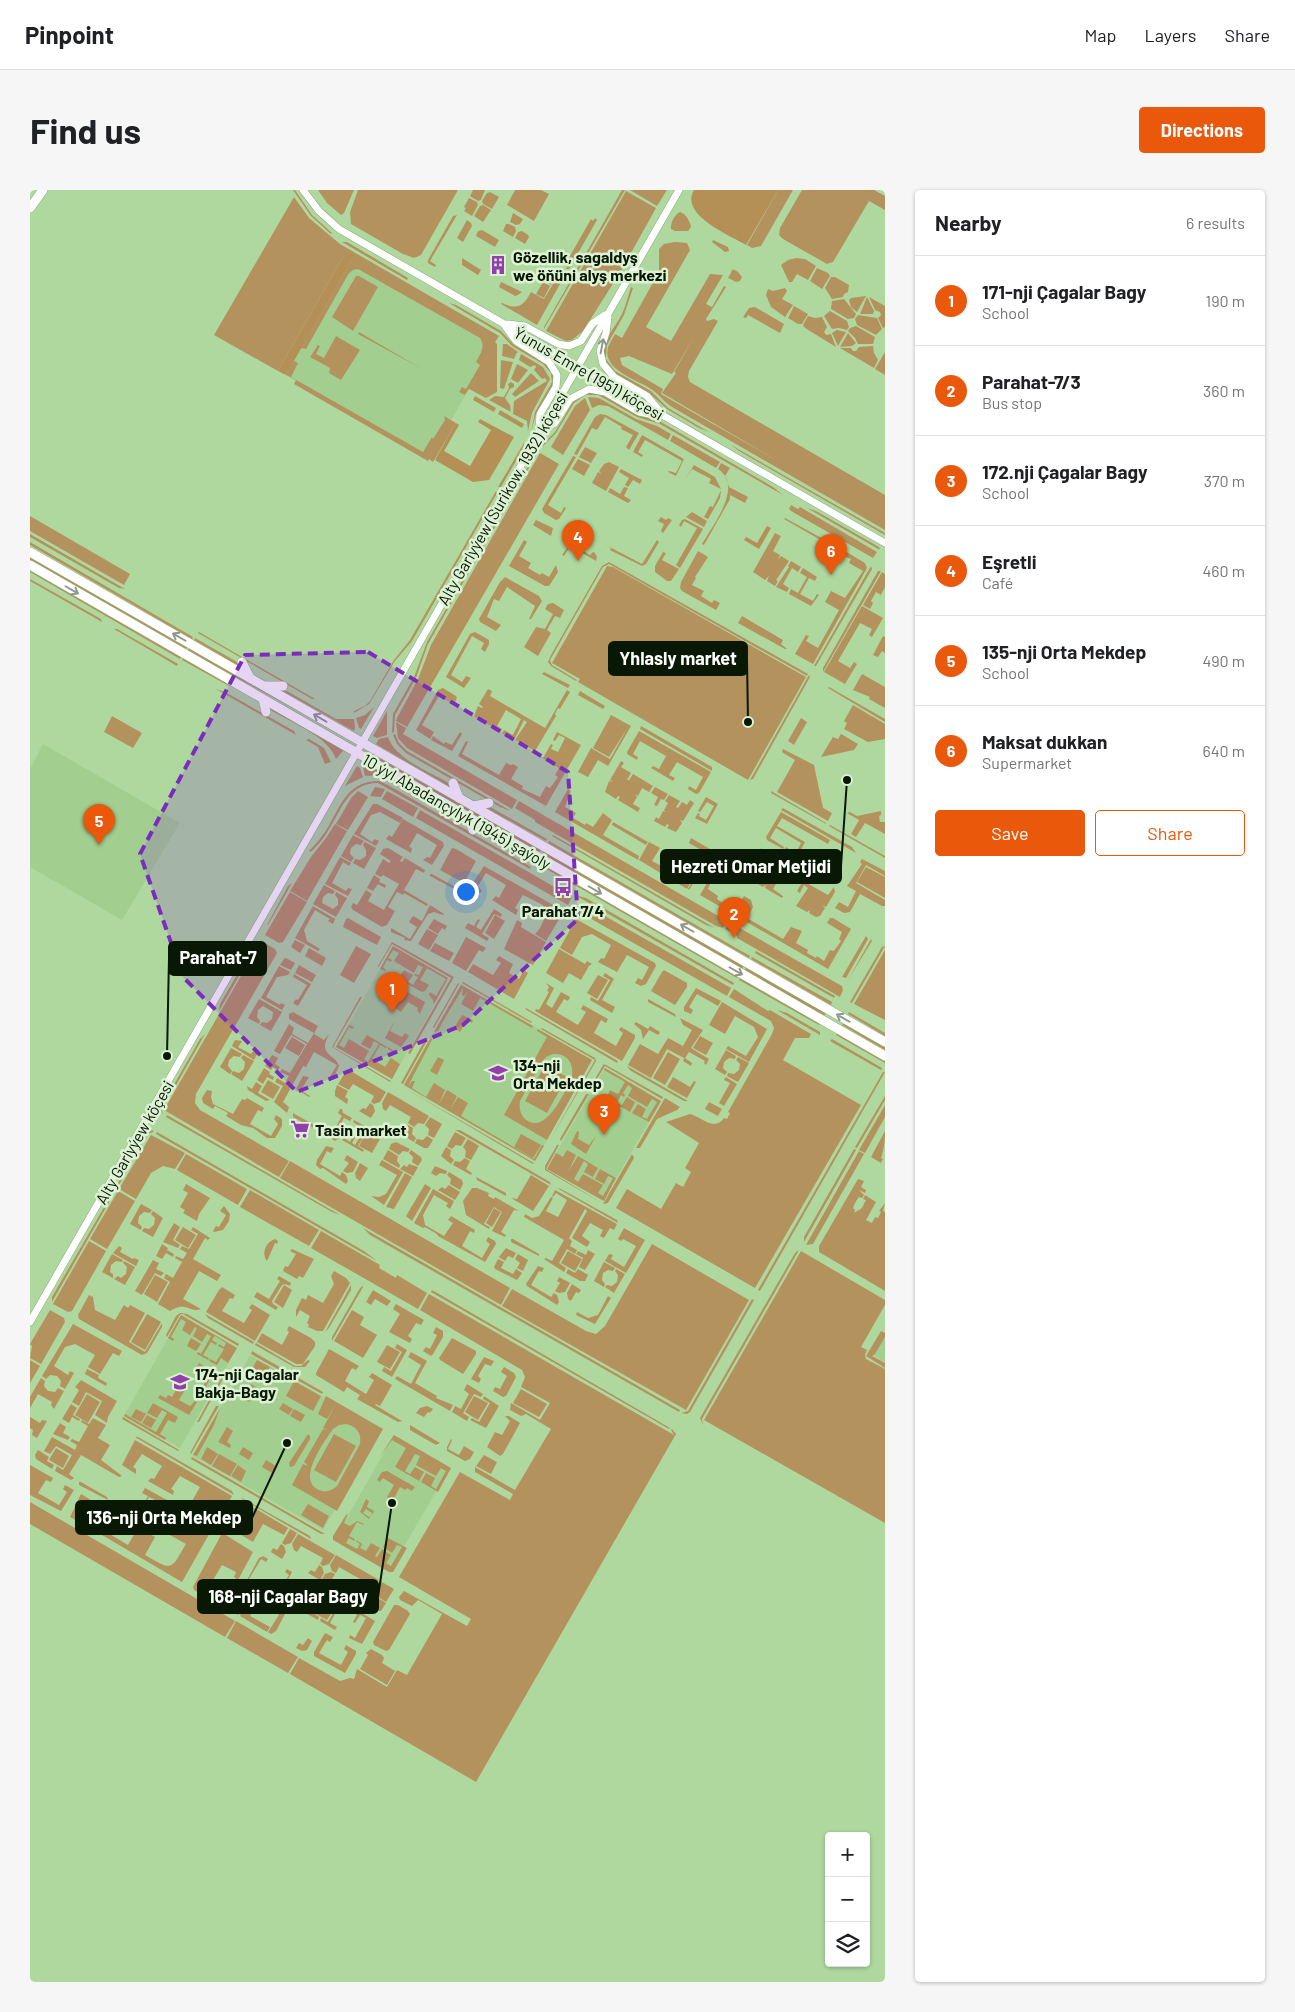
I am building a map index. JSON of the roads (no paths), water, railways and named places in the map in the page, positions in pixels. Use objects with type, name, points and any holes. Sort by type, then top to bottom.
[{"type":"main road","points":[[30,208],[43,190]]},
{"type":"main road","name":"10 ýyl Abadançylyk (1945) şaýoly","points":[[30,552],[885,1042]]},
{"type":"main road","name":"10 ýyl Abadançylyk (1945) şaýoly","points":[[30,565],[885,1056]]},
{"type":"main road","points":[[242,662],[250,678]]},
{"type":"main road","points":[[264,686],[283,686]]},
{"type":"main road","points":[[230,691],[241,687]]},
{"type":"main road","points":[[263,699],[266,712]]},
{"type":"main road","points":[[454,783],[459,798]]},
{"type":"main road","points":[[473,806],[489,803]]},
{"type":"main road","points":[[440,811],[452,808]]},
{"type":"main road","points":[[469,818],[473,830]]},
{"type":"street","name":"Ýunus Emre (1951) köçesi","points":[[303,190],[318,211],[338,228],[885,543]]},
{"type":"street","name":"Alty Garlyýew (Surikow, 1932) köçesi","points":[[356,753],[679,190]]},
{"type":"street","points":[[503,324],[525,326],[566,347],[573,346],[581,341],[592,324],[608,314]]},
{"type":"street","points":[[608,314],[606,333],[600,351],[603,364],[614,377],[647,396],[665,417]]},
{"type":"street","points":[[503,324],[516,341],[550,362],[557,375],[556,387],[540,414],[539,433]]},
{"type":"street","points":[[539,433],[555,423],[570,399],[589,389],[605,392],[638,412],[665,417]]},
{"type":"street","name":"Alty Garlyýew köçesi","points":[[30,1322],[356,753]]},
{"type":"place","name":"Gözellik, sagaldyş we öňüni alyş merkezi","points":[[498,265]]},
{"type":"place","name":"Eşretli","points":[[578,561]]},
{"type":"place","name":"Maksat dukkan","points":[[831,575]]},
{"type":"place","name":"Yhlasly market","points":[[748,722]]},
{"type":"place","name":"Hezreti Omar Metjidi","points":[[847,780]]},
{"type":"place","name":"135-nji Orta Mekdep","points":[[99,845]]},
{"type":"place","name":"Parahat 7/4","points":[[563,887]]},
{"type":"place","name":"Parahat-7/3","points":[[734,938]]},
{"type":"place","name":"171-nji Çagalar Bagy","points":[[392,1013]]},
{"type":"place","name":"Parahat-7","points":[[167,1056]]},
{"type":"place","name":"134-nji Orta Mekdep","points":[[498,1073]]},
{"type":"place","name":"Tasin market","points":[[300,1129]]},
{"type":"place","name":"172.nji Çagalar Bagy","points":[[604,1135]]},
{"type":"place","name":"174-nji Cagalar Bakja-Bagy","points":[[180,1382]]},
{"type":"place","name":"136-nji Orta Mekdep","points":[[287,1443]]},
{"type":"place","name":"168-nji Cagalar Bagy","points":[[392,1503]]}]
